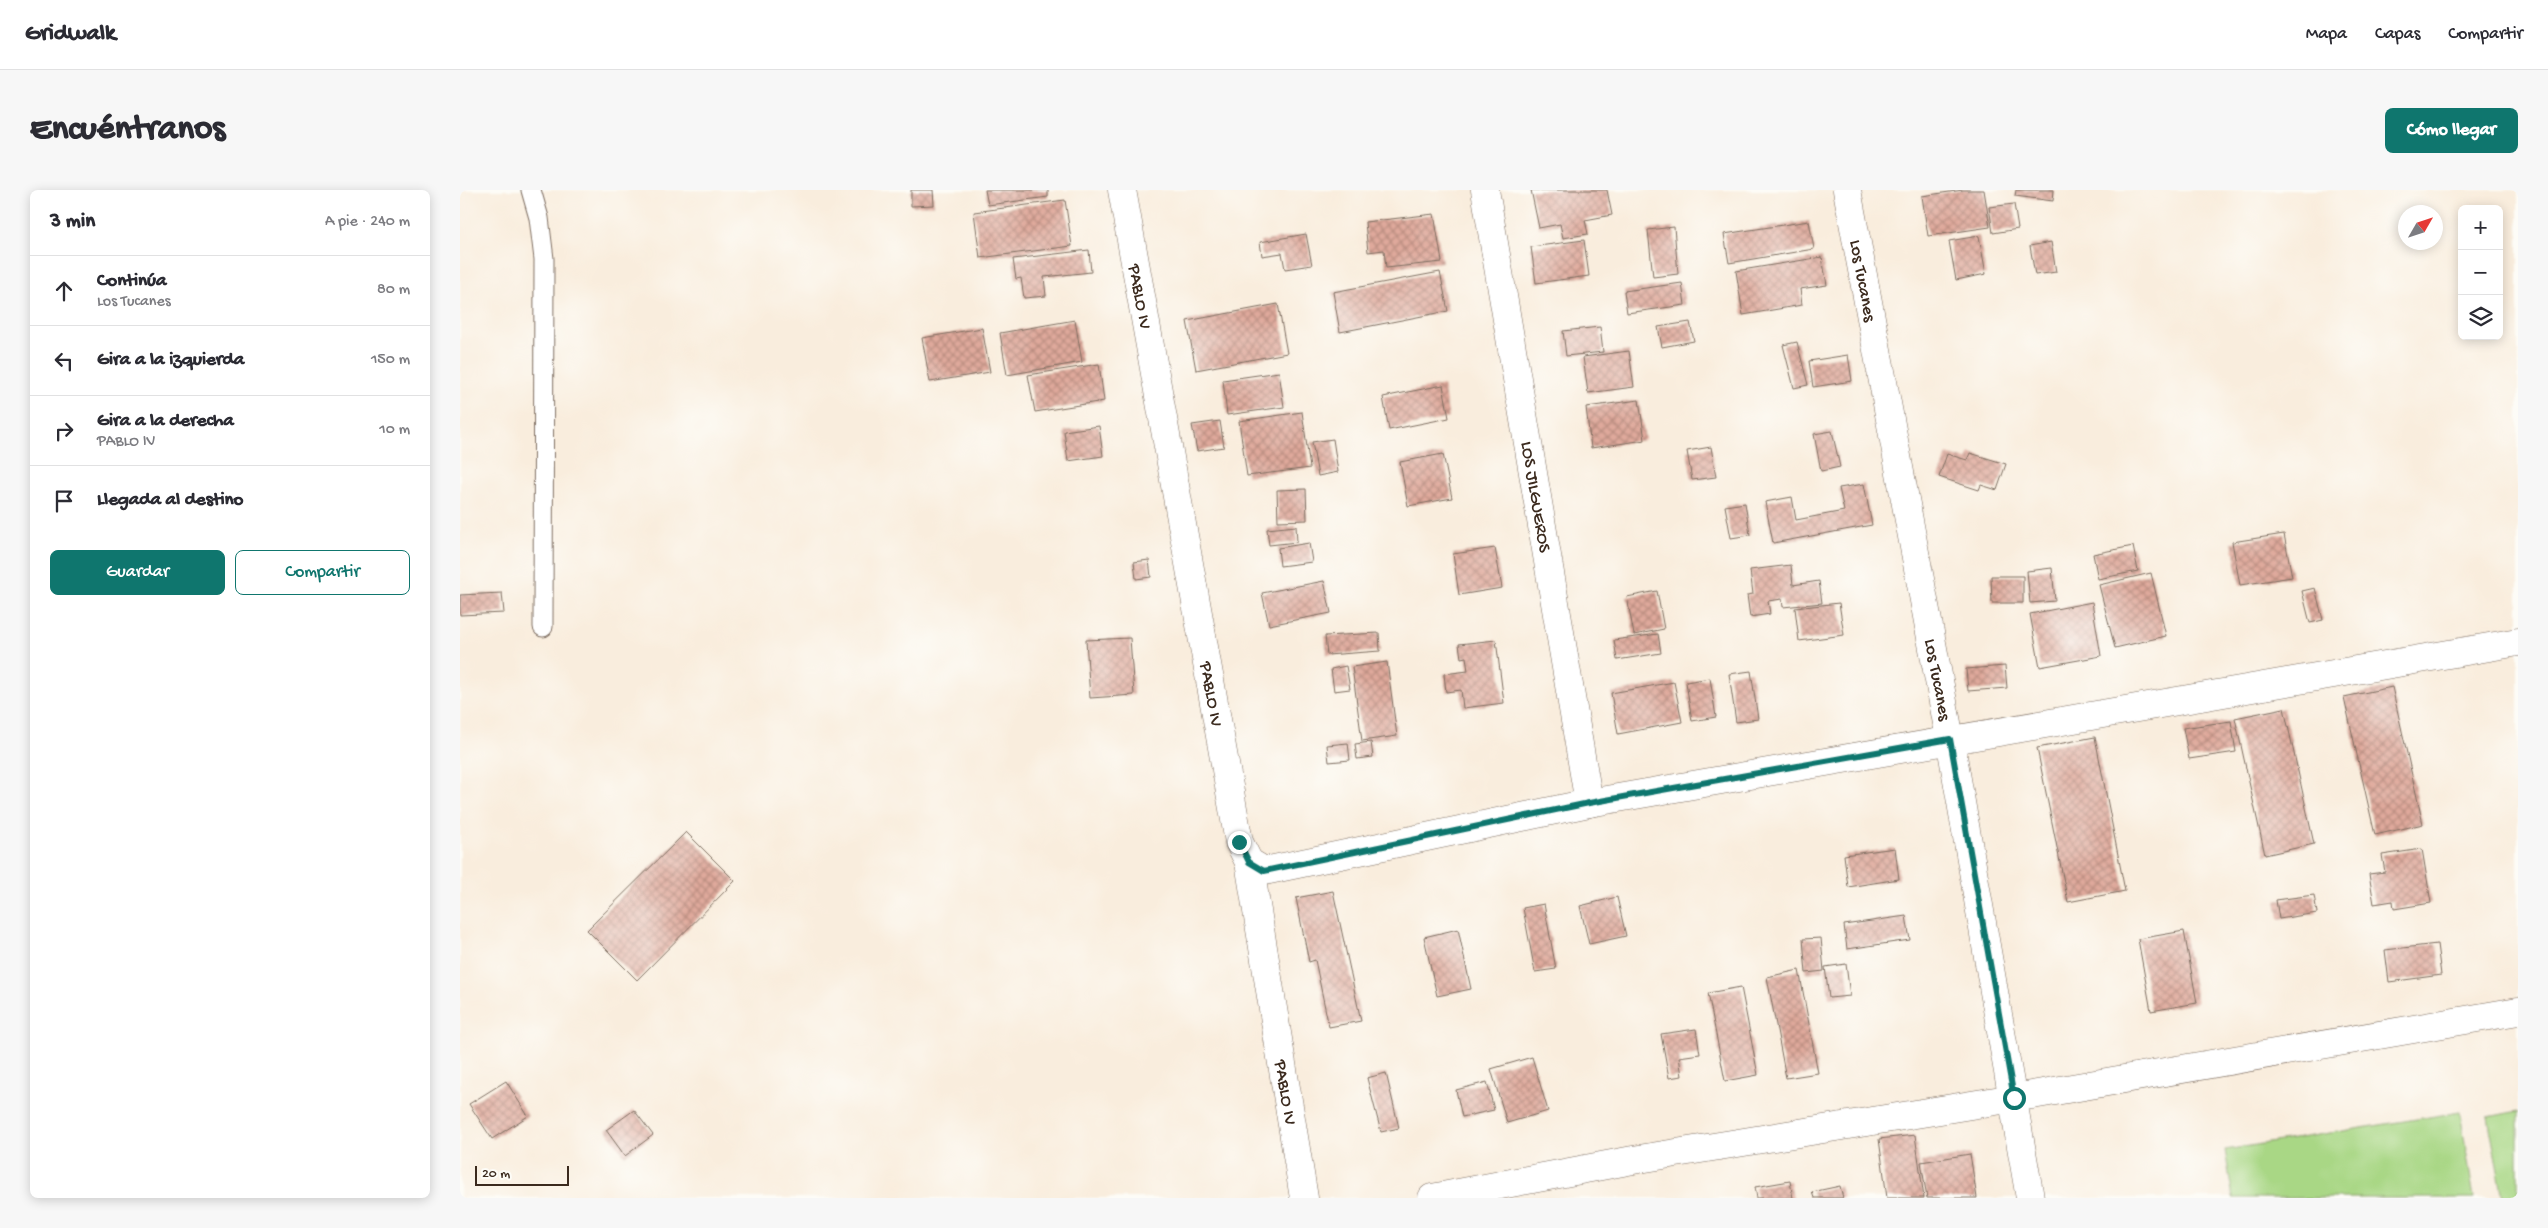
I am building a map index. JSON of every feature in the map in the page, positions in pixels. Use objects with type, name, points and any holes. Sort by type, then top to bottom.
[{"type":"street","name":"PABLO IV","points":[[1122,190],[1239,842],[1249,862],[1304,1198]]},
{"type":"street","name":"LOS JILGUEROS","points":[[1485,190],[1589,803]]},
{"type":"street","name":"Los Tucanes","points":[[1847,190],[1950,739],[2030,1198]]},
{"type":"street","points":[[1249,862],[1264,871],[1589,803],[2518,642]]},
{"type":"street","points":[[1432,1198],[1633,1160],[2014,1098],[2518,1011]]},
{"type":"lane","points":[[531,190],[539,218],[544,259],[543,627]]},
{"type":"green space","points":[[2518,1111],[2518,1198],[2503,1198],[2488,1117]]},
{"type":"green space","points":[[2460,1112],[2474,1198],[2233,1198],[2225,1150]]},
{"type":"building","points":[[911,190],[933,190],[934,205],[911,206]]},
{"type":"building","points":[[985,190],[1048,190],[1048,197],[988,205]]},
{"type":"building","points":[[1531,190],[1607,190],[1612,215],[1585,220],[1588,234],[1563,238],[1560,224],[1539,228]]},
{"type":"building","points":[[1963,190],[1984,190],[1990,227],[1928,236],[1922,196]]},
{"type":"building","points":[[2016,190],[2054,190],[2053,201],[2015,196]]},
{"type":"building","points":[[1065,200],[1072,246],[980,258],[974,212]]},
{"type":"building","points":[[2014,204],[2018,229],[1993,233],[1989,207]]},
{"type":"building","points":[[1434,214],[1442,262],[1386,268],[1384,250],[1368,252],[1365,222]]},
{"type":"building","points":[[1809,221],[1814,249],[1729,263],[1724,234]]},
{"type":"building","points":[[1674,227],[1678,274],[1653,277],[1648,230]]},
{"type":"building","points":[[1306,234],[1312,265],[1285,269],[1282,253],[1262,256],[1260,242]]},
{"type":"building","points":[[1979,236],[1986,274],[1956,280],[1949,241]]},
{"type":"building","points":[[1584,240],[1589,276],[1536,283],[1531,247]]},
{"type":"building","points":[[2051,242],[2056,272],[2035,275],[2030,246]]},
{"type":"building","points":[[1089,250],[1091,272],[1044,277],[1046,296],[1024,298],[1021,278],[1016,279],[1013,259]]},
{"type":"building","points":[[1822,257],[1827,285],[1800,289],[1802,305],[1743,315],[1736,271]]},
{"type":"building","points":[[1440,272],[1448,311],[1340,332],[1333,292]]},
{"type":"building","points":[[1682,283],[1685,305],[1627,313],[1624,291]]},
{"type":"building","points":[[1278,304],[1287,353],[1196,370],[1187,321]]},
{"type":"building","points":[[1075,320],[1082,362],[1007,375],[1000,333]]},
{"type":"building","points":[[1690,322],[1694,341],[1662,347],[1658,327]]},
{"type":"building","points":[[1600,327],[1603,352],[1566,356],[1563,331]]},
{"type":"building","points":[[982,328],[990,372],[930,382],[922,338]]},
{"type":"building","points":[[1797,342],[1808,385],[1794,388],[1783,345]]},
{"type":"building","points":[[1629,351],[1634,387],[1588,393],[1583,357]]},
{"type":"building","points":[[1848,355],[1852,381],[1813,387],[1809,361]]},
{"type":"building","points":[[1099,364],[1104,401],[1035,412],[1028,375]]},
{"type":"building","points":[[1279,372],[1284,407],[1227,415],[1223,380]]},
{"type":"building","points":[[1443,385],[1449,418],[1389,430],[1383,397]]},
{"type":"building","points":[[1639,400],[1645,440],[1591,448],[1586,407]]},
{"type":"building","points":[[1302,412],[1310,468],[1247,476],[1239,421]]},
{"type":"building","points":[[1220,421],[1224,447],[1197,451],[1192,425]]},
{"type":"building","points":[[1099,426],[1103,456],[1068,461],[1064,431]]},
{"type":"building","points":[[1832,431],[1840,467],[1821,471],[1814,434]]},
{"type":"building","points":[[1333,439],[1338,472],[1318,476],[1312,442]]},
{"type":"building","points":[[1711,447],[1716,477],[1692,480],[1687,451]]},
{"type":"building","points":[[1970,453],[2006,464],[1997,490],[1981,485],[1979,490],[1939,477],[1947,454],[1967,460]]},
{"type":"building","points":[[1443,454],[1452,498],[1408,506],[1400,462]]},
{"type":"building","points":[[1864,484],[1872,525],[1773,543],[1765,502],[1792,497],[1796,520],[1844,511],[1839,488]]},
{"type":"building","points":[[1306,489],[1307,520],[1278,521],[1277,490]]},
{"type":"building","points":[[1745,503],[1750,535],[1731,538],[1725,506]]},
{"type":"building","points":[[1296,526],[1297,542],[1269,545],[1267,529]]},
{"type":"building","points":[[2284,534],[2292,577],[2240,585],[2232,542]]},
{"type":"building","points":[[1309,543],[1312,562],[1280,566],[1278,548]]},
{"type":"building","points":[[2133,546],[2138,571],[2098,579],[2093,554]]},
{"type":"building","points":[[1495,548],[1502,588],[1459,595],[1453,554]]},
{"type":"building","points":[[1149,560],[1151,577],[1136,579],[1134,562]]},
{"type":"building","points":[[1791,565],[1793,585],[1819,581],[1822,603],[1783,607],[1782,599],[1768,601],[1770,614],[1750,617],[1747,595],[1753,594],[1750,570]]},
{"type":"building","points":[[2052,568],[2055,601],[2030,603],[2027,571]]},
{"type":"building","points":[[2151,573],[2166,636],[2115,648],[2099,585]]},
{"type":"building","points":[[1991,576],[2023,576],[2023,603],[1992,603]]},
{"type":"building","points":[[1324,581],[1331,613],[1269,625],[1262,593]]},
{"type":"building","points":[[2315,588],[2323,620],[2310,623],[2302,591]]},
{"type":"building","points":[[1657,591],[1664,629],[1634,635],[1627,597]]},
{"type":"building","points":[[502,593],[504,613],[460,615],[460,595]]},
{"type":"building","points":[[2092,602],[2101,656],[2040,667],[2030,614]]},
{"type":"building","points":[[1839,603],[1844,635],[1799,641],[1795,608]]},
{"type":"building","points":[[1379,633],[1380,651],[1327,655],[1325,636]]},
{"type":"building","points":[[1658,634],[1661,653],[1617,660],[1614,640]]},
{"type":"building","points":[[1130,638],[1134,695],[1090,698],[1086,640]]},
{"type":"building","points":[[1496,640],[1504,703],[1463,708],[1461,690],[1446,692],[1444,674],[1468,671],[1466,657],[1461,658],[1459,644]]},
{"type":"building","points":[[1387,662],[1397,736],[1362,741],[1352,667]]},
{"type":"building","points":[[1346,666],[1350,689],[1334,691],[1331,669]]},
{"type":"building","points":[[2005,666],[2007,688],[1968,691],[1966,669]]},
{"type":"building","points":[[1751,671],[1758,719],[1736,722],[1729,674]]},
{"type":"building","points":[[1710,678],[1716,717],[1692,721],[1686,682]]},
{"type":"building","points":[[1674,682],[1682,722],[1618,734],[1611,693]]},
{"type":"building","points":[[2392,687],[2423,824],[2375,835],[2344,697]]},
{"type":"building","points":[[2284,708],[2314,844],[2265,855],[2235,718]]},
{"type":"building","points":[[2231,721],[2236,752],[2189,759],[2183,728]]},
{"type":"building","points":[[2095,737],[2125,891],[2068,902],[2037,748]]},
{"type":"building","points":[[1371,742],[1373,757],[1357,759],[1355,744]]},
{"type":"building","points":[[1348,743],[1350,760],[1329,762],[1327,745]]},
{"type":"building","points":[[686,832],[735,881],[637,980],[587,930]]},
{"type":"building","points":[[1895,848],[1899,879],[1848,887],[1844,855]]},
{"type":"building","points":[[2422,849],[2431,903],[2394,909],[2393,901],[2374,904],[2369,874],[2385,872],[2382,855]]},
{"type":"building","points":[[1333,891],[1361,1021],[1329,1027],[1315,960],[1309,962],[1296,898]]},
{"type":"building","points":[[2314,895],[2317,913],[2279,919],[2276,900]]},
{"type":"building","points":[[1617,897],[1626,936],[1589,944],[1580,906]]},
{"type":"building","points":[[1544,904],[1556,969],[1535,972],[1523,908]]},
{"type":"building","points":[[1906,916],[1910,940],[1847,949],[1844,925]]},
{"type":"building","points":[[1458,929],[1471,989],[1437,996],[1424,937]]},
{"type":"building","points":[[2184,931],[2197,1003],[2151,1011],[2138,939]]},
{"type":"building","points":[[1821,938],[1824,971],[1806,973],[1803,939]]},
{"type":"building","points":[[2437,944],[2441,975],[2389,982],[2385,950]]},
{"type":"building","points":[[1846,964],[1850,996],[1829,998],[1825,967]]},
{"type":"building","points":[[1799,970],[1818,1073],[1786,1078],[1767,977]]},
{"type":"building","points":[[1741,987],[1758,1075],[1725,1081],[1708,993]]},
{"type":"building","points":[[1696,1029],[1700,1054],[1679,1057],[1682,1076],[1669,1078],[1661,1034]]},
{"type":"building","points":[[1532,1057],[1548,1111],[1507,1123],[1491,1069]]},
{"type":"building","points":[[1386,1073],[1399,1128],[1381,1132],[1367,1078]]},
{"type":"building","points":[[506,1081],[528,1116],[492,1139],[469,1104]]},
{"type":"building","points":[[1487,1082],[1494,1110],[1462,1117],[1456,1090]]},
{"type":"building","points":[[634,1110],[653,1135],[625,1156],[606,1130]]},
{"type":"building","points":[[1915,1135],[1924,1198],[1887,1198],[1879,1139]]},
{"type":"building","points":[[1970,1154],[1977,1198],[1927,1198],[1921,1162]]},
{"type":"building","points":[[1790,1181],[1793,1198],[1757,1198],[1755,1187]]},
{"type":"building","points":[[1840,1186],[1843,1198],[1814,1198],[1812,1192]]},
{"type":"route","points":[[1239,842],[1249,862],[1264,871],[1589,803],[1950,739],[2014,1098]]}]
